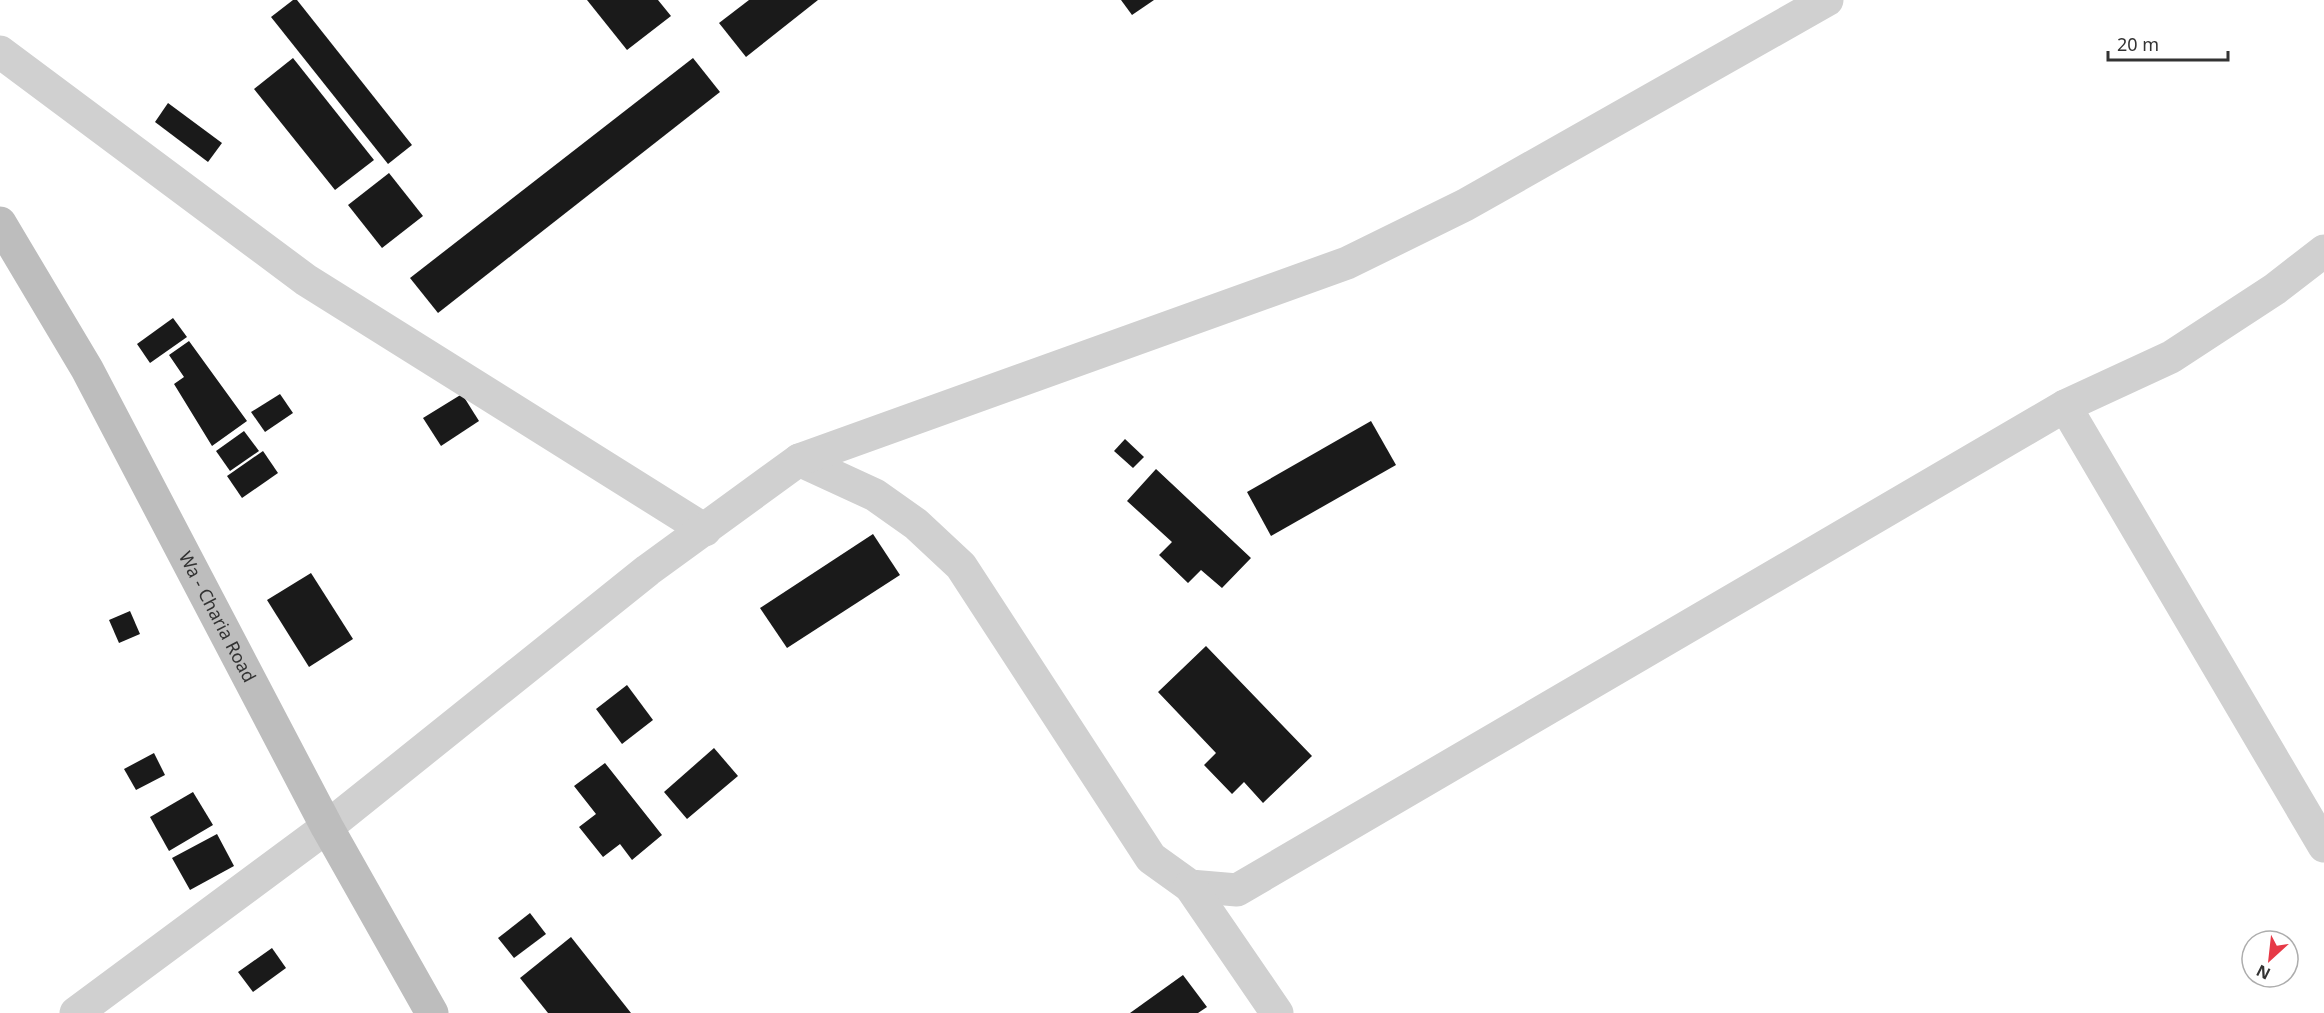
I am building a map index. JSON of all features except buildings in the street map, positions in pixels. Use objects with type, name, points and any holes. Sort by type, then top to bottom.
[{"type":"street","points":[[76,1013],[327,827],[648,570],[799,460],[1347,263],[1465,205],[1827,0]]},
{"type":"street","points":[[0,52],[306,280],[705,530]]},
{"type":"street","name":"Wa - Charia Road","points":[[0,223],[98,390],[327,827],[432,1013]]},
{"type":"street","points":[[1190,886],[1237,890],[2065,406],[2171,357],[2275,289],[2324,251]]},
{"type":"street","points":[[2065,406],[2324,846]]},
{"type":"street","points":[[799,460],[875,495],[916,524],[961,566],[1151,858],[1190,886],[1277,1013]]}]
